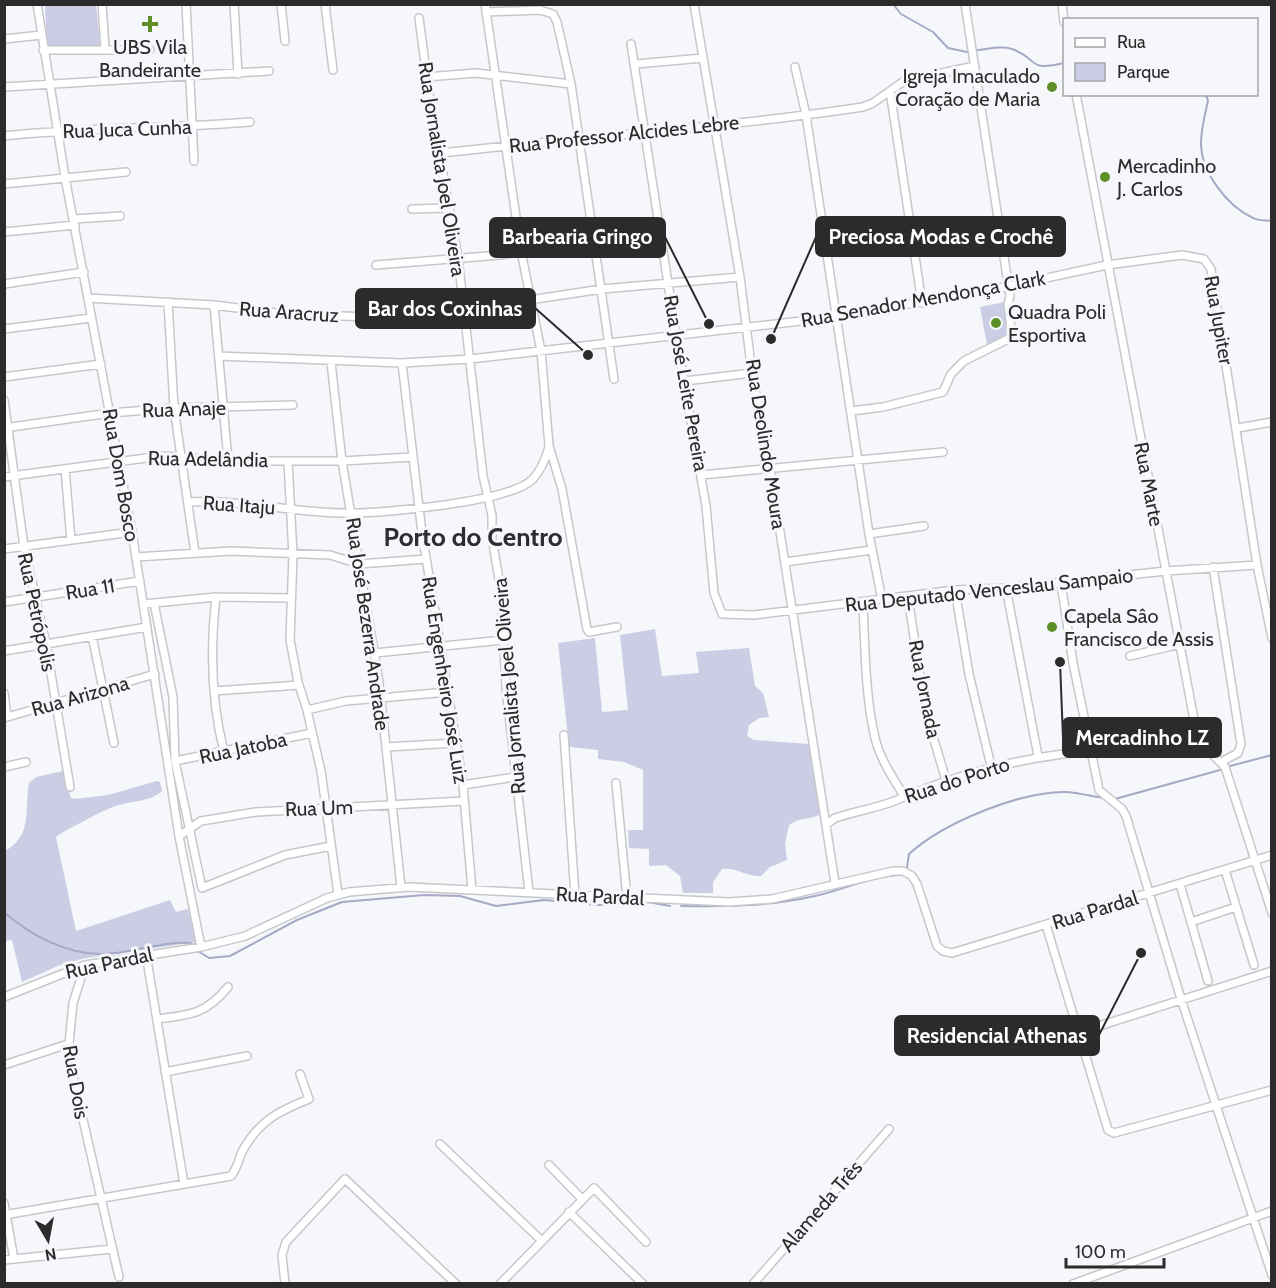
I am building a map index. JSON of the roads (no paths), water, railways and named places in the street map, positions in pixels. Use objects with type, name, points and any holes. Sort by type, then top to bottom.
[{"type":"street","name":"Rua Dom Bosco","points":[[37,4],[65,177],[132,532],[179,836],[201,947]]},
{"type":"street","points":[[102,4],[105,48]]},
{"type":"street","points":[[186,4],[194,161]]},
{"type":"street","points":[[234,4],[238,74]]},
{"type":"street","points":[[281,4],[285,40]]},
{"type":"street","points":[[324,4],[333,70]]},
{"type":"street","name":"Rua Deolindo Moura","points":[[694,4],[740,277],[752,373],[770,468],[835,883]]},
{"type":"street","points":[[851,411],[892,405],[943,392],[955,369],[1012,337],[1008,304],[1009,286],[965,4]]},
{"type":"street","points":[[614,379],[571,84],[562,39],[553,14],[540,9],[486,8],[521,251],[541,351],[549,446],[562,489],[588,631],[617,627]]},
{"type":"street","name":"Rua Jornalista Joel Oliveira","points":[[419,18],[426,77],[441,153],[447,208],[458,258],[487,498],[492,515],[492,538],[501,591],[515,777],[529,892]]},
{"type":"street","points":[[4,39],[41,35]]},
{"type":"street","name":"Rua José Leite Pereira","points":[[631,44],[647,130],[676,335],[711,538],[714,593],[717,606],[722,614]]},
{"type":"street","points":[[43,50],[105,48],[150,50]]},
{"type":"street","points":[[636,64],[703,58]]},
{"type":"street","name":"Rua Professor Alcides Lebre","points":[[441,153],[863,107],[904,81],[975,66]]},
{"type":"street","points":[[795,67],[806,115],[857,460],[882,600]]},
{"type":"street","points":[[4,87],[269,71]]},
{"type":"street","points":[[426,77],[476,73],[571,84]]},
{"type":"street","points":[[890,91],[922,303]]},
{"type":"street","name":"Rua Marte","points":[[1076,96],[1179,644],[1199,737],[1221,762],[1272,913]]},
{"type":"street","name":"Rua Juca Cunha","points":[[4,136],[58,130],[193,127],[249,122]]},
{"type":"street","points":[[4,184],[126,172]]},
{"type":"street","points":[[412,209],[447,208]]},
{"type":"street","points":[[4,232],[120,216]]},
{"type":"street","points":[[376,266],[521,251],[594,240]]},
{"type":"street","name":"Rua Jupiter","points":[[1159,258],[1182,255],[1208,262],[1238,428],[1257,566],[1272,638]]},
{"type":"street","name":"Rua Senador Mendonça Clark","points":[[219,356],[402,363],[470,359],[836,317],[922,303],[1107,265],[1159,258]]},
{"type":"street","points":[[4,284],[84,272]]},
{"type":"street","name":"Rua Aracruz","points":[[88,298],[214,305],[320,316],[370,317],[463,310],[602,289],[740,277]]},
{"type":"street","points":[[168,302],[174,408],[195,553]]},
{"type":"street","points":[[214,305],[228,460]]},
{"type":"street","points":[[4,329],[92,318]]},
{"type":"street","name":"Rua José Bezerra Andrade","points":[[332,362],[342,461],[375,653],[401,887]]},
{"type":"street","name":"Rua Engenheiro José Luiz","points":[[402,363],[426,559],[463,785],[472,890]]},
{"type":"street","points":[[4,377],[101,364]]},
{"type":"street","points":[[685,381],[752,373]]},
{"type":"street","name":"Rua Petrópolis","points":[[4,400],[24,547],[33,598],[46,644],[70,787]]},
{"type":"street","name":"Rua Anaje","points":[[6,428],[110,413],[174,408],[293,405]]},
{"type":"street","points":[[1238,428],[1272,422]]},
{"type":"street","points":[[291,508],[351,513],[487,498],[520,488],[532,480],[549,446]]},
{"type":"street","points":[[701,475],[943,452]]},
{"type":"street","name":"Rua Adelândia","points":[[4,477],[134,458],[181,456],[228,460],[342,461],[413,458]]},
{"type":"street","points":[[288,461],[293,555],[290,640],[298,685],[307,710],[327,808],[338,894]]},
{"type":"street","points":[[64,469],[71,540]]},
{"type":"street","name":"Rua Itaju","points":[[188,502],[221,500],[291,508]]},
{"type":"street","points":[[869,534],[924,526]]},
{"type":"street","points":[[4,549],[132,532]]},
{"type":"street","points":[[785,562],[872,550]]},
{"type":"street","points":[[136,557],[231,551],[330,555],[359,564],[426,559]]},
{"type":"street","name":"Rua Deputado Venceslau Sampaio","points":[[722,614],[739,616],[863,603],[955,590],[1006,588],[1213,567],[1257,566]]},
{"type":"street","points":[[1213,567],[1241,744],[1238,753],[1221,762]]},
{"type":"street","name":"Rua 11","points":[[4,602],[140,581]]},
{"type":"street","points":[[1061,583],[1090,751],[1101,794],[1117,804],[1126,816],[1181,999],[1272,1275]]},
{"type":"street","points":[[1006,588],[1038,756]]},
{"type":"street","points":[[955,590],[969,674],[991,766]]},
{"type":"street","points":[[144,604],[216,597],[290,598]]},
{"type":"street","points":[[216,597],[213,626],[214,691],[216,721],[224,753]]},
{"type":"street","name":"Rua Jornada","points":[[908,597],[925,710],[946,780]]},
{"type":"street","points":[[154,603],[173,696],[175,762],[202,888],[285,855],[331,846]]},
{"type":"street","points":[[863,603],[865,652],[875,737],[886,765],[904,796]]},
{"type":"street","points":[[4,651],[147,627]]},
{"type":"street","points":[[93,636],[114,743]]},
{"type":"street","points":[[375,653],[503,640]]},
{"type":"street","points":[[1130,656],[1179,644]]},
{"type":"street","name":"Rua Arizona","points":[[6,718],[155,674]]},
{"type":"street","points":[[214,691],[298,685]]},
{"type":"street","points":[[307,710],[346,701],[448,692]]},
{"type":"street","points":[[4,693],[6,718]]},
{"type":"street","points":[[159,699],[173,696]]},
{"type":"street","name":"Rua Jatoba","points":[[175,762],[312,733]]},
{"type":"street","points":[[564,735],[575,895]]},
{"type":"street","points":[[386,747],[456,743]]},
{"type":"street","name":"Rua do Porto","points":[[826,824],[835,818],[991,766],[1038,756],[1090,751]]},
{"type":"street","points":[[4,767],[26,762]]},
{"type":"street","points":[[463,785],[515,777]]},
{"type":"street","points":[[616,783],[627,897]]},
{"type":"street","name":"Rua Um","points":[[179,836],[201,821],[256,812],[464,801]]},
{"type":"street","name":"Rua Pardal","points":[[4,997],[85,965],[201,947],[251,934],[338,894],[401,887],[753,902],[893,871],[903,871],[912,876],[936,946],[947,953],[969,949],[1272,855]]},
{"type":"street","points":[[1225,870],[1254,965]]},
{"type":"street","points":[[1180,884],[1208,981]]},
{"type":"street","points":[[1191,922],[1236,907]]},
{"type":"street","points":[[1046,925],[1108,1130],[1114,1133],[1272,1090]]},
{"type":"street","points":[[146,954],[184,1184]]},
{"type":"street","name":"Rua Dois","points":[[85,965],[73,1003],[68,1044],[69,1060],[118,1277]]},
{"type":"street","points":[[1077,1033],[1272,971]]},
{"type":"street","points":[[157,1019],[202,1011],[215,1002],[228,987]]},
{"type":"street","points":[[4,1065],[68,1044]]},
{"type":"street","points":[[165,1072],[247,1056]]},
{"type":"street","points":[[5,1214],[231,1176],[239,1163],[243,1149],[271,1115],[309,1099],[300,1074]]},
{"type":"street","name":"Alameda Três","points":[[753,1284],[889,1129]]},
{"type":"street","points":[[440,1144],[541,1240]]},
{"type":"street","points":[[549,1165],[582,1199]]},
{"type":"street","points":[[285,1280],[282,1255],[286,1242],[345,1179],[456,1284]]},
{"type":"street","points":[[506,1282],[541,1240],[594,1188],[646,1242]]},
{"type":"street","points":[[4,1203],[14,1259]]},
{"type":"street","points":[[1073,1284],[1272,1211]]},
{"type":"street","points":[[569,1212],[644,1284]]},
{"type":"street","points":[[4,1260],[112,1249]]},
{"type":"waterway","points":[[893,4],[901,14],[933,32],[948,48],[967,52]]},
{"type":"waterway","points":[[978,50],[1008,48],[1021,53],[1038,65],[1063,63]]},
{"type":"waterway","points":[[1207,96],[1208,101],[1201,143],[1205,165],[1217,187],[1243,213],[1255,219],[1272,221]]},
{"type":"waterway","points":[[1230,766],[1272,755]]},
{"type":"waterway","points":[[1115,799],[1220,770]]},
{"type":"waterway","points":[[907,867],[909,854],[924,842],[962,820],[1005,803],[1048,793],[1067,792],[1103,798]]},
{"type":"waterway","points":[[681,906],[731,906],[781,902],[826,893],[882,877],[905,875]]},
{"type":"waterway","points":[[198,951],[209,958],[230,956],[297,920],[342,902],[424,895],[460,896],[496,906],[544,900],[599,905],[648,902],[670,906]]},
{"type":"waterway","points":[[4,912],[38,936],[77,951],[104,954],[180,943],[191,943],[194,947]]},
{"type":"place","name":"UBS Vila Bandeirante","points":[[150,24]]},
{"type":"place","name":"Igreja Imaculado Coração de Maria","points":[[1052,87]]},
{"type":"place","name":"Mercadinho J. Carlos","points":[[1105,177]]},
{"type":"place","name":"Quadra Poli Esportiva","points":[[996,323]]},
{"type":"place","name":"Barbearia Gringo","points":[[709,324]]},
{"type":"place","name":"Preciosa Modas e Crochê","points":[[771,339]]},
{"type":"place","name":"Bar dos Coxinhas","points":[[588,355]]},
{"type":"place","name":"Capela Sâo Francisco de Assis","points":[[1052,627]]},
{"type":"place","name":"Mercadinho LZ","points":[[1060,662]]},
{"type":"place","name":"Residencial Athenas","points":[[1141,953]]},
{"type":"district","name":"Porto do Centro","points":[[473,537]]}]
